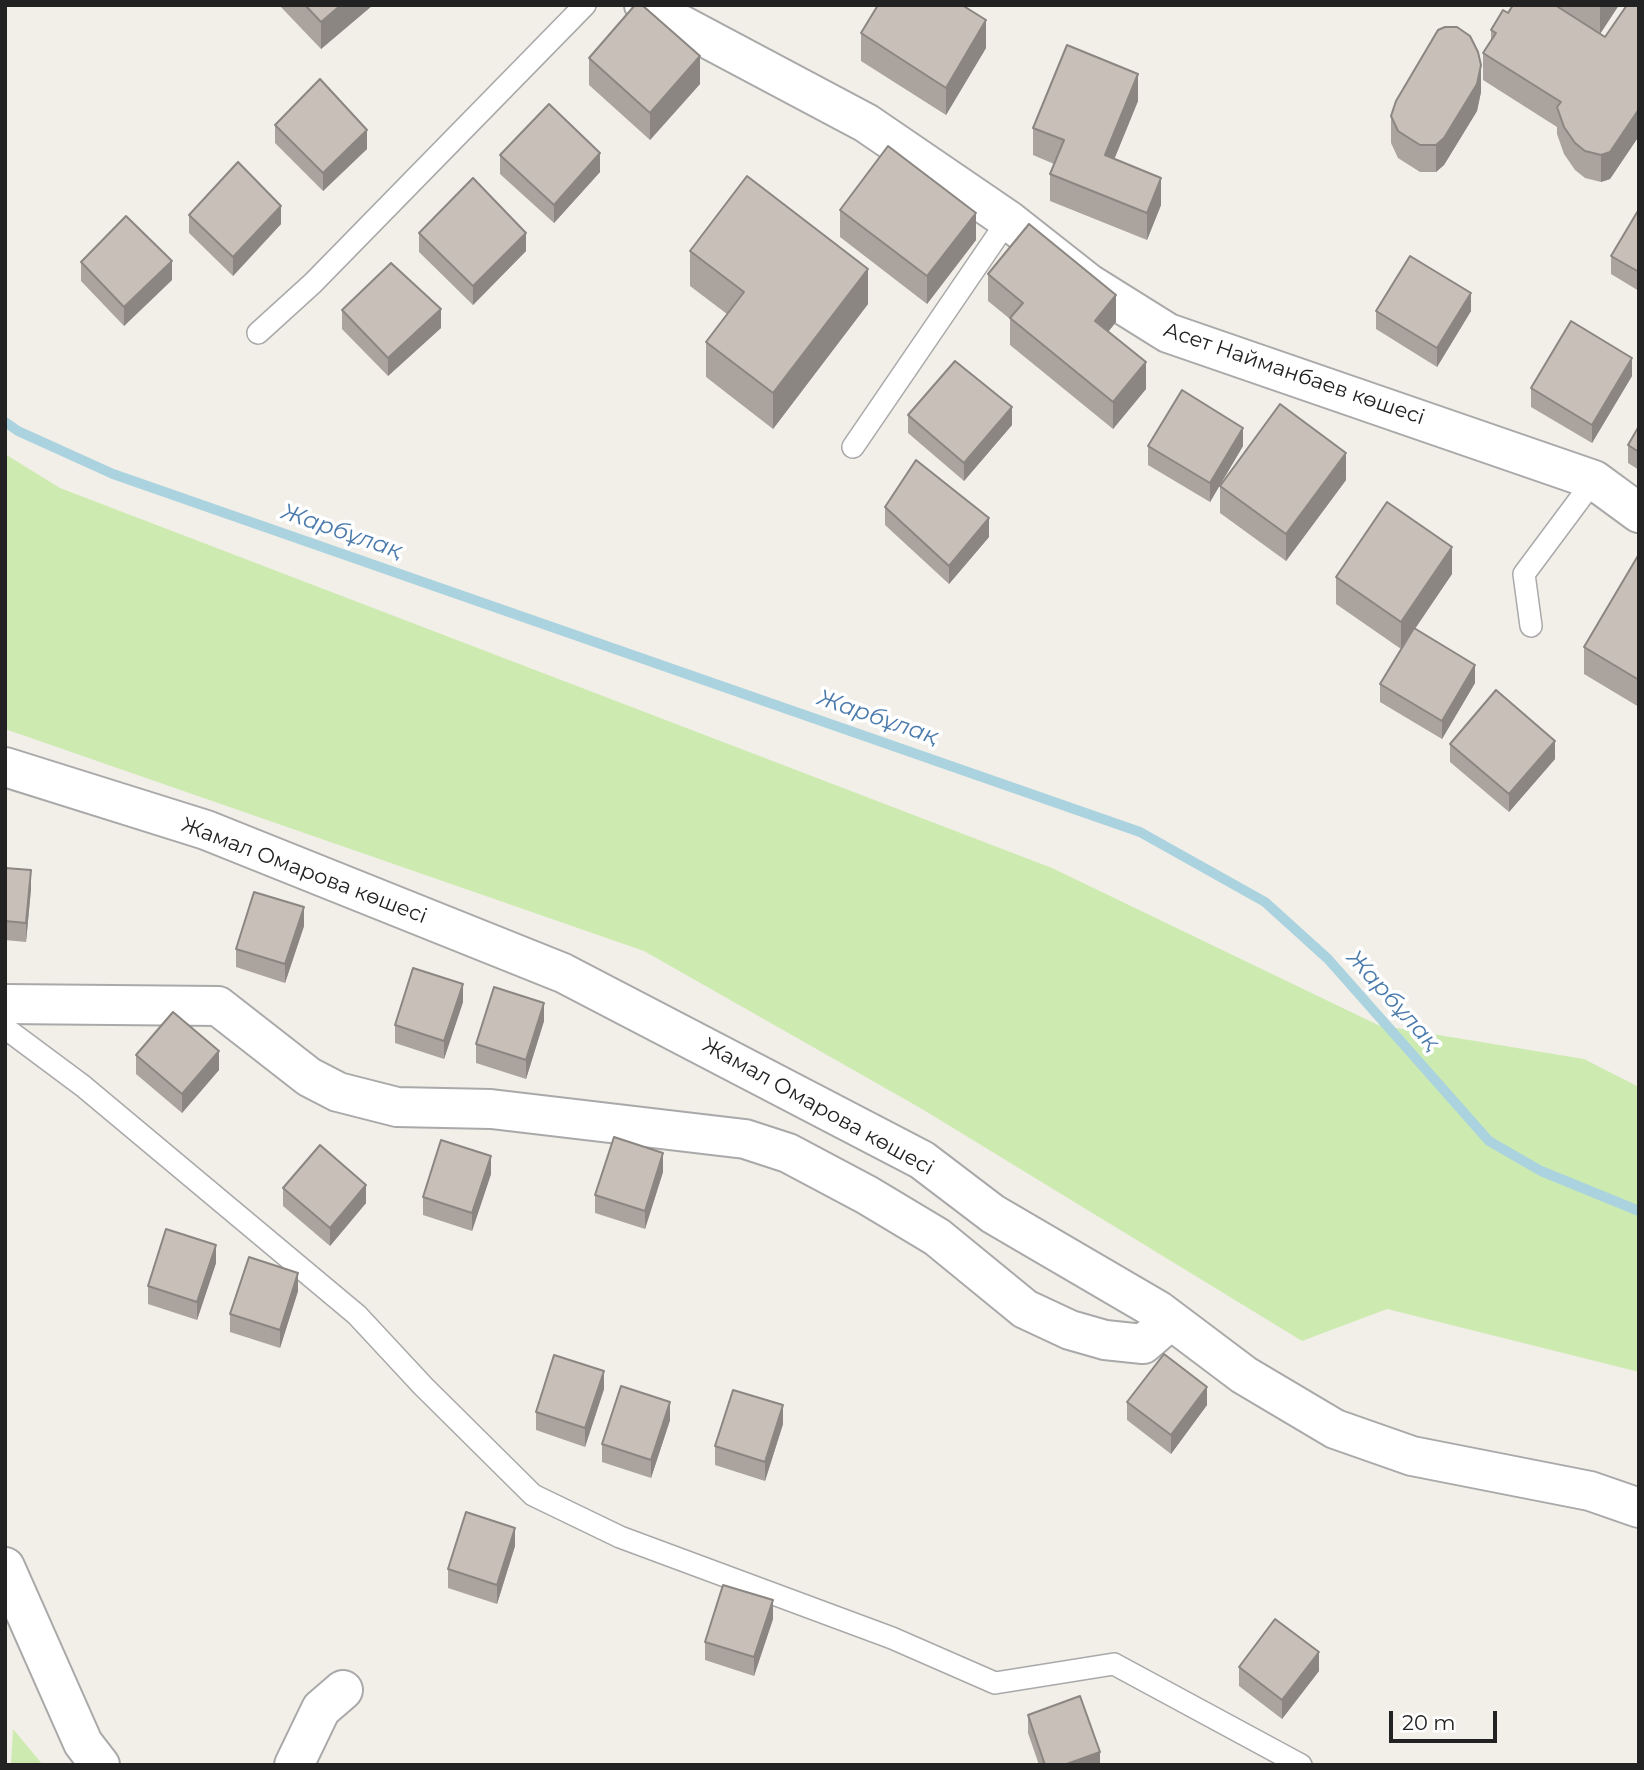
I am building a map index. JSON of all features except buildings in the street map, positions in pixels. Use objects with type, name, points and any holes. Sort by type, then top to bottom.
[{"type":"street","name":"Асет Найманбаев көшесі","points":[[644,5],[866,123],[1008,220],[1088,283],[1168,333],[1594,480],[1639,513]]},
{"type":"street","name":"Жамал Омарова көшесі","points":[[5,767],[206,830],[563,973],[922,1160],[993,1214],[1171,1320],[1244,1375],[1335,1429],[1412,1456],[1590,1490],[1639,1508]]},
{"type":"street","points":[[5,1004],[218,1006],[309,1077],[338,1092],[397,1107],[491,1109],[745,1139],[788,1153],[867,1195],[937,1237],[1025,1309],[1070,1329],[1105,1340],[1143,1344],[1171,1320]]},
{"type":"street","points":[[5,1567],[83,1743],[100,1765]]},
{"type":"street","points":[[294,1765],[321,1709],[343,1690]]},
{"type":"lane","points":[[258,333],[313,284],[585,5]]},
{"type":"lane","points":[[853,447],[1008,220]]},
{"type":"lane","points":[[1531,626],[1524,574],[1594,480]]},
{"type":"lane","points":[[5,1028],[83,1086],[357,1315],[423,1386],[533,1494],[620,1537],[892,1638],[995,1683],[1114,1664],[1301,1765]]},
{"type":"green space","points":[[5,454],[60,488],[1052,868],[1378,1025],[1584,1059],[1639,1087],[1639,1372],[1387,1309],[1302,1341],[922,1109],[644,951],[5,729]]},
{"type":"green space","points":[[13,1729],[43,1765],[11,1765]]},
{"type":"waterway","name":"Жарбұлақ","points":[[5,422],[18,431],[113,474],[1140,832],[1265,902],[1328,959],[1489,1141],[1541,1171],[1639,1211]]}]
